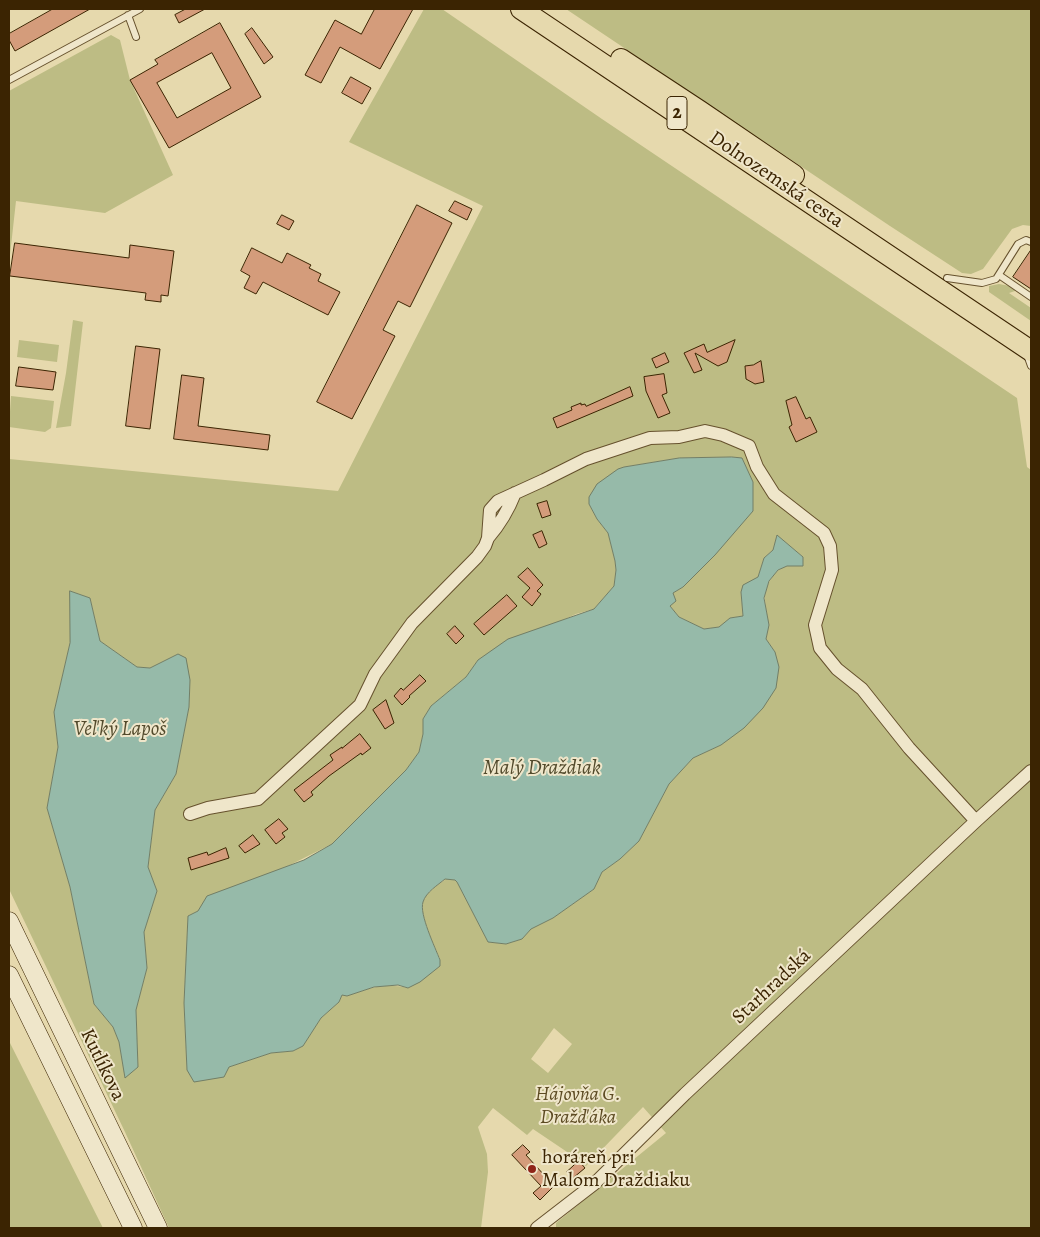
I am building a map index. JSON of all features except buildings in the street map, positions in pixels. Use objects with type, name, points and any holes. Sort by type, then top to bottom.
[{"type":"main road","name":"Dolnozemská cesta","points":[[521,9],[1029,344]]},
{"type":"main road","name":"Dolnozemská cesta","points":[[544,9],[700,111],[947,278],[1029,344]]},
{"type":"main road","name":"Kutlíkova","points":[[9,921],[158,1228]]},
{"type":"main road","points":[[9,974],[133,1228]]},
{"type":"street","points":[[190,814],[208,808],[258,799],[360,705],[375,674],[412,623],[477,557],[485,546],[488,538],[490,510],[498,501],[586,459],[650,438],[679,436],[705,431],[723,435],[749,446],[757,467],[774,494],[824,533],[830,546],[832,570],[816,625],[820,648],[838,669],[862,689],[909,748],[976,820]]},
{"type":"street","name":"Starhradská","points":[[537,1228],[594,1184],[661,1117],[976,820],[1031,771]]},
{"type":"lane","points":[[9,80],[140,9]]},
{"type":"lane","points":[[128,15],[136,37]]},
{"type":"lane","points":[[947,278],[982,283],[996,279],[1018,244],[1026,240],[1031,242]]},
{"type":"lane","points":[[1000,275],[1031,297]]},
{"type":"lane","points":[[1029,344],[1031,366]]},
{"type":"green space","name":"Hájovňa G. Dražďáka","points":[[424,9],[442,9],[1017,398],[1027,467],[1031,470],[1031,1228],[556,1228],[556,1223],[666,1133],[643,1107],[586,1166],[533,1129],[527,1135],[493,1108],[478,1127],[487,1154],[488,1172],[481,1228],[169,1228],[9,889],[9,459],[338,491],[483,206],[349,142]],"holes":[[[732,457],[742,459],[753,482],[715,555],[683,587],[673,593],[670,606],[679,617],[704,629],[720,627],[730,618],[743,616],[741,592],[758,577],[764,558],[773,550],[777,536],[803,557],[803,566],[782,568],[768,584],[765,595],[768,622],[766,639],[775,652],[721,745],[693,758],[669,784],[639,841],[620,859],[602,872],[594,889],[553,918],[531,929],[522,939],[506,944],[488,942],[457,882],[446,879],[427,895],[422,907],[428,930],[440,959],[440,966],[408,988],[381,986],[350,995],[342,995],[339,1002],[321,1018],[303,1046],[293,1051],[271,1053],[229,1067],[187,1070],[184,1003],[188,916],[332,844],[406,770],[419,752],[423,734],[423,719],[431,706],[466,677],[478,660],[576,614],[594,609],[614,586],[616,570],[608,533],[597,519],[589,504],[589,497],[624,467],[679,458]],[[70,591],[90,598],[100,641],[137,667],[150,668],[178,654],[190,680],[189,707],[176,774],[155,810],[148,867],[157,891],[144,932],[147,968],[136,1010],[138,1067],[125,1077],[119,1042],[113,1027],[94,1004],[70,887],[47,808],[58,747],[54,712],[70,643]],[[554,1028],[572,1044],[548,1073],[531,1059]]]},
{"type":"green space","points":[[566,9],[1031,9],[1031,226],[1023,225],[1012,229],[983,269],[971,274],[962,273]]},
{"type":"green space","points":[[111,35],[120,40],[130,80],[173,175],[105,213],[16,201],[9,264],[9,91]]},
{"type":"green space","points":[[999,284],[1018,290],[1009,293],[1031,308],[1031,321],[989,292],[989,286]]},
{"type":"green space","points":[[73,320],[83,322],[71,426],[56,428],[66,373]]},
{"type":"green space","points":[[19,340],[59,345],[57,362],[17,357]]},
{"type":"green space","points":[[11,396],[54,401],[51,428],[45,432],[9,427]]},
{"type":"green space","points":[[9,1041],[13,1049],[103,1228],[9,1228]]},
{"type":"water","name":"Malý Draždiak","points":[[679,458],[742,458],[753,482],[753,511],[715,555],[683,587],[673,593],[676,601],[670,606],[679,617],[704,629],[719,627],[730,618],[743,616],[741,592],[743,585],[758,577],[764,558],[773,550],[777,535],[803,557],[803,566],[787,566],[778,570],[769,581],[764,598],[769,625],[766,639],[775,652],[779,667],[776,688],[763,708],[744,728],[721,745],[693,758],[669,784],[639,841],[620,859],[602,872],[594,889],[553,918],[531,929],[522,939],[506,944],[488,942],[457,882],[445,879],[427,895],[422,907],[428,931],[440,960],[440,966],[420,982],[408,988],[398,985],[374,987],[347,996],[342,995],[339,1002],[321,1018],[303,1046],[293,1051],[271,1053],[229,1067],[224,1077],[194,1082],[187,1070],[184,1003],[188,916],[198,911],[207,896],[304,860],[332,844],[406,770],[419,752],[423,734],[423,719],[431,706],[466,677],[478,660],[508,639],[594,609],[614,586],[616,570],[608,533],[597,519],[589,504],[589,497],[597,484],[618,469],[624,467]]},
{"type":"water","name":"Veľký Lapoš","points":[[70,591],[90,598],[100,641],[137,667],[150,668],[178,654],[186,658],[190,680],[189,707],[176,774],[155,810],[148,867],[157,891],[144,932],[147,968],[136,1010],[138,1067],[125,1078],[119,1042],[113,1027],[94,1004],[70,887],[47,808],[58,747],[54,712],[70,643]]},
{"type":"place","name":"horáreň pri Malom Draždiaku","points":[[532,1169]]}]
